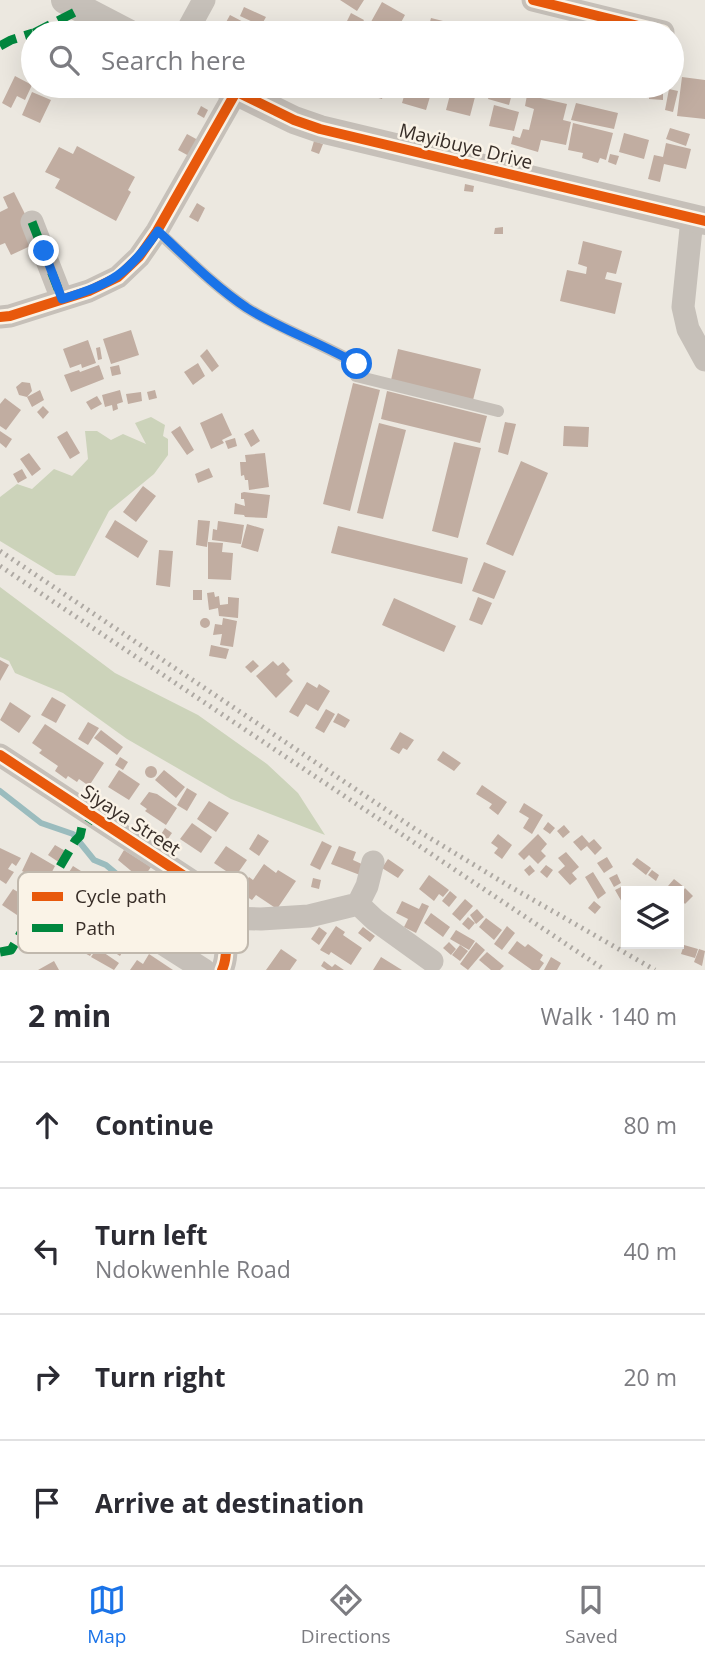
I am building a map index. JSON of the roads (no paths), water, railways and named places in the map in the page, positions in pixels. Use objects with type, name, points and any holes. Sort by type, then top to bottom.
[{"type":"street","points":[[65,0],[105,21]]},
{"type":"street","points":[[193,21],[204,0]]},
{"type":"street","points":[[533,0],[618,21]]},
{"type":"street","points":[[0,317],[89,291],[118,277],[139,257],[158,231],[226,98]]},
{"type":"street","name":"Mayibuye Drive","points":[[249,98],[293,120],[320,129],[699,220]]},
{"type":"street","points":[[699,220],[683,307],[688,329],[705,359]]},
{"type":"street","points":[[32,222],[62,299]]},
{"type":"street","name":"Siyaya Street","points":[[0,755],[178,872]]},
{"type":"street","points":[[248,919],[309,916],[358,904],[367,886],[373,862]]},
{"type":"street","points":[[358,904],[375,920],[432,961]]},
{"type":"street","points":[[177,953],[204,970]]},
{"type":"street","name":"Siyaya Street","points":[[222,970],[225,953]]},
{"type":"lane","points":[[158,231],[210,279],[246,307],[282,328],[357,364],[356,376],[498,411]]},
{"type":"waterway","points":[[0,791],[41,823],[73,834],[94,860],[114,872]]},
{"type":"railway","points":[[0,551],[415,829],[655,970]]},
{"type":"railway","points":[[0,566],[605,970]]}]
